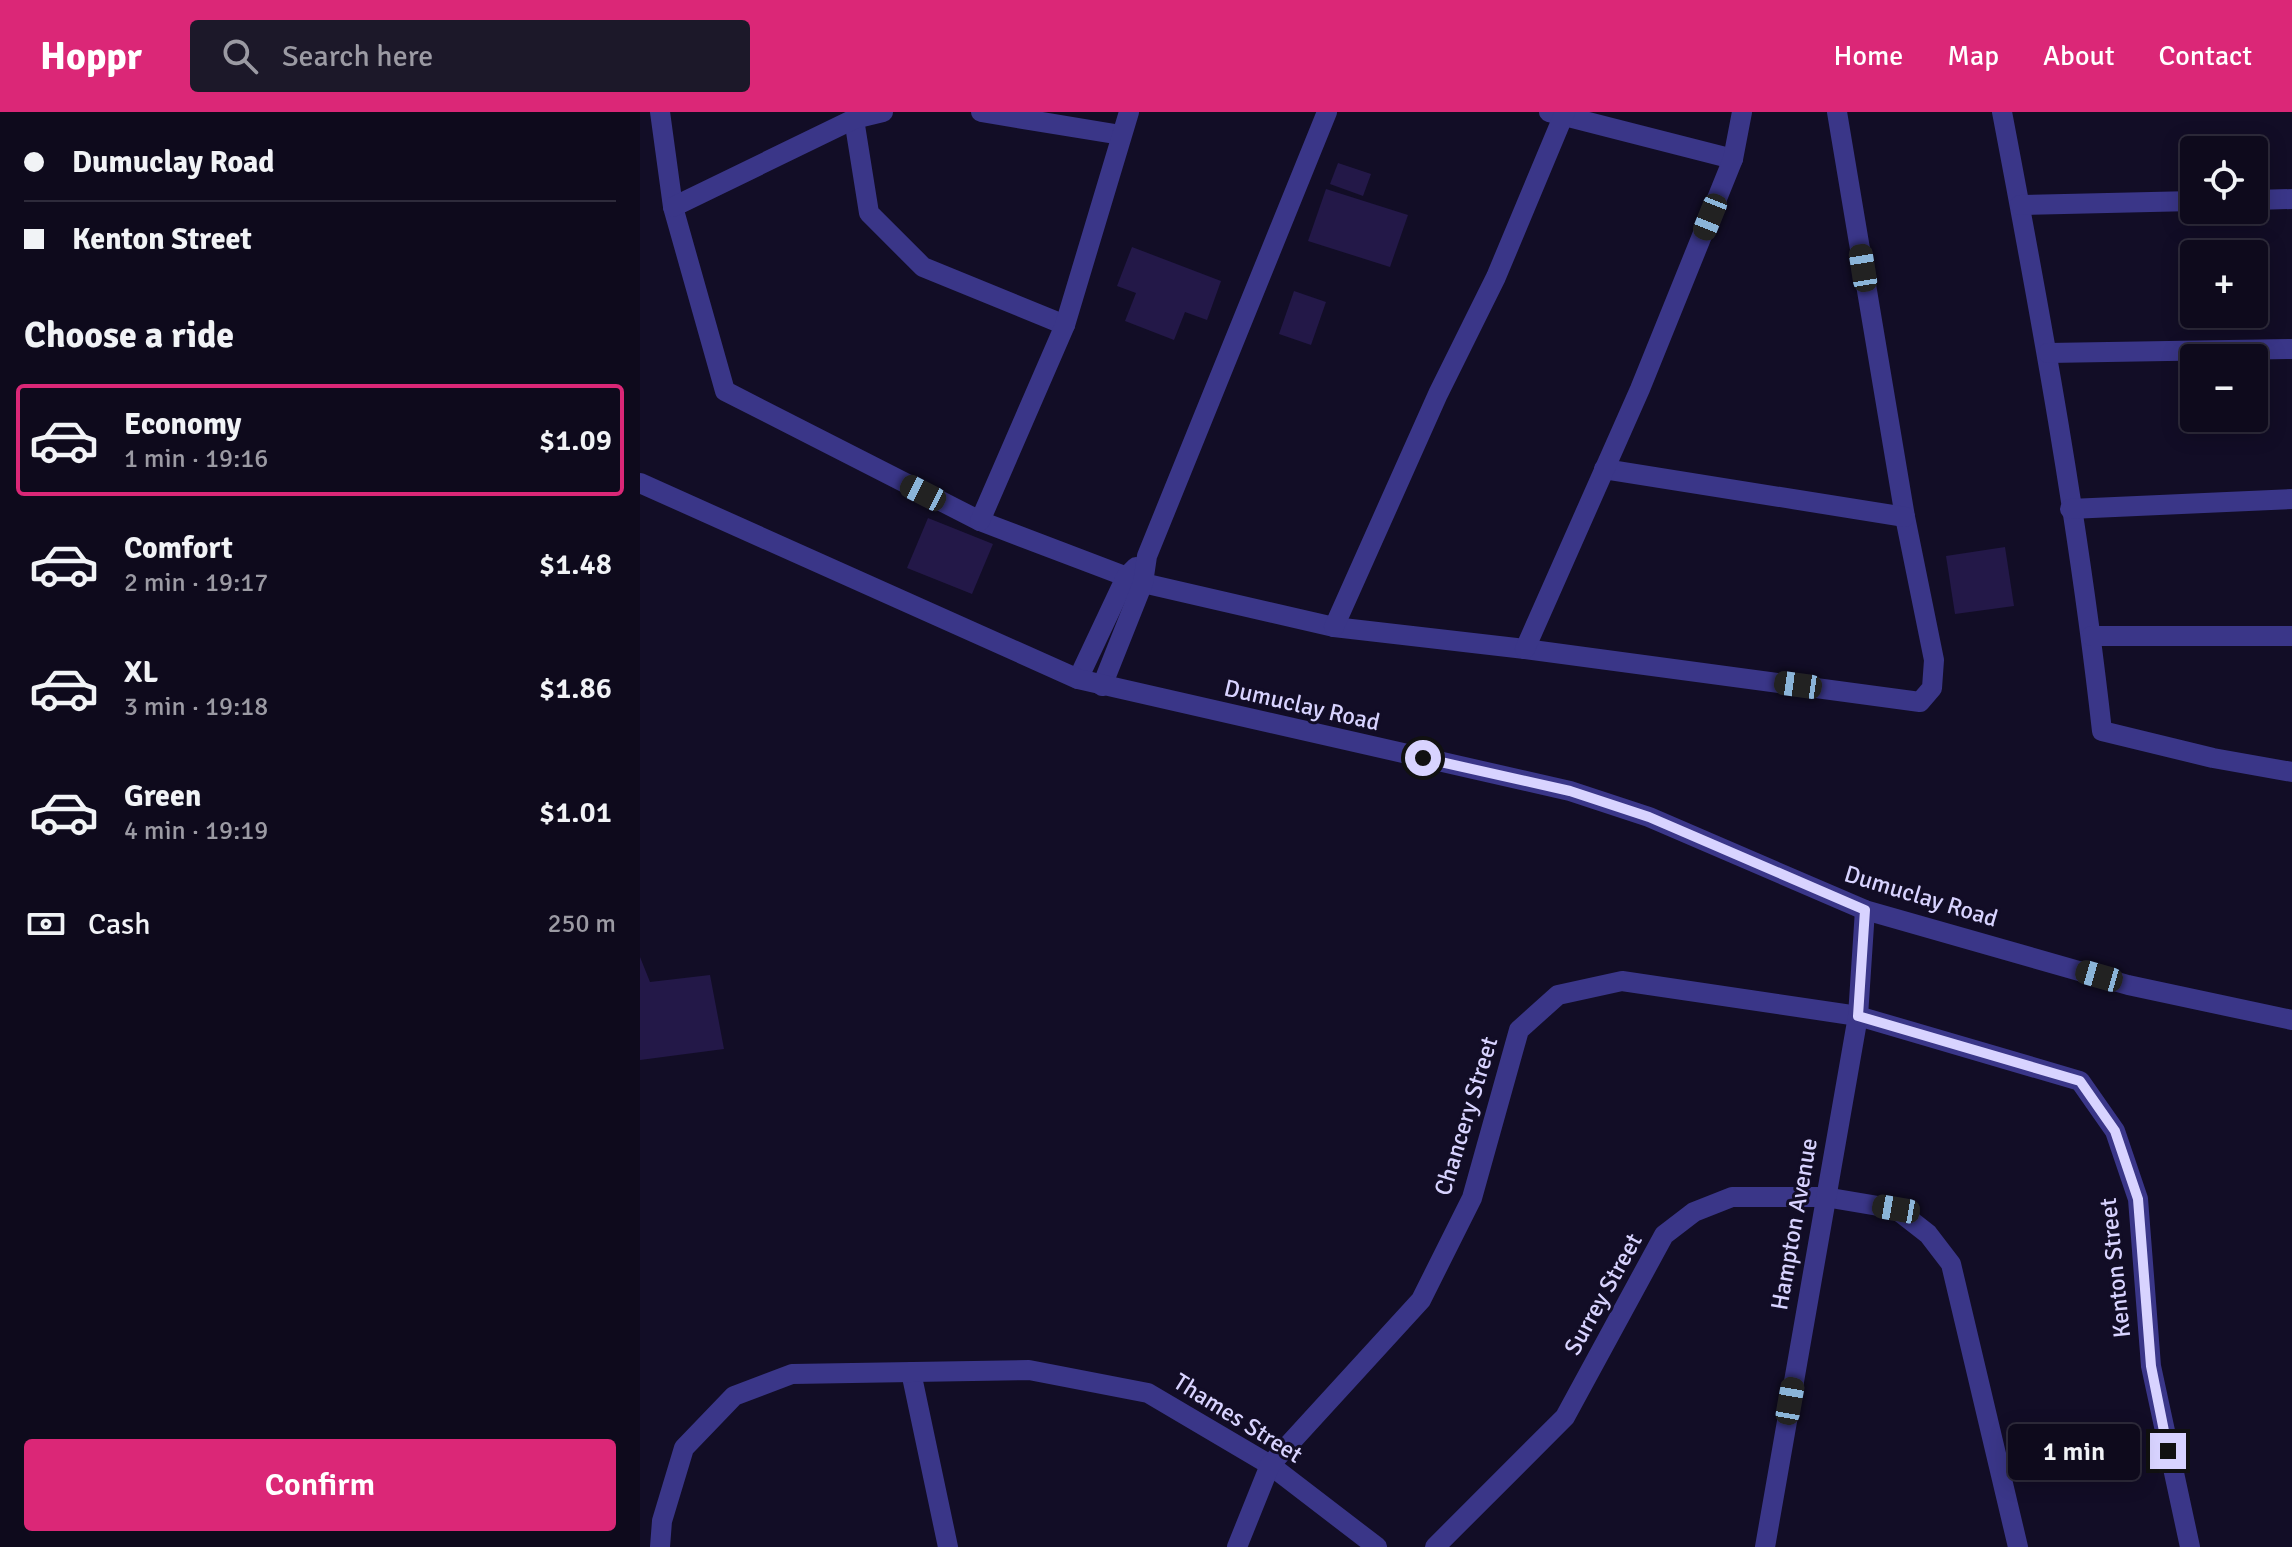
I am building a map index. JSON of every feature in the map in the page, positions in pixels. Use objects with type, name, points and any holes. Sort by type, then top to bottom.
[{"type":"street","points":[[660,112],[673,207],[725,391],[980,521],[1134,580],[1334,627],[1525,649],[1920,702],[1932,688],[1934,660],[1905,517],[1837,112]]},
{"type":"street","points":[[673,207],[854,119],[883,112]]},
{"type":"street","points":[[981,112],[1121,135]]},
{"type":"street","points":[[980,521],[1065,325],[1129,112]]},
{"type":"street","points":[[1078,679],[1147,556],[1327,112]]},
{"type":"street","points":[[1525,649],[1640,389],[1733,159],[1742,112]]},
{"type":"street","points":[[2002,112],[2048,353],[2091,636],[2102,731],[2213,758],[2292,772]]},
{"type":"street","points":[[1334,627],[1438,394],[1496,277],[1559,114],[1733,159]]},
{"type":"street","points":[[854,119],[869,213],[923,267],[1065,325]]},
{"type":"street","points":[[2268,200],[2292,199]]},
{"type":"street","points":[[2020,205],[2180,201]]},
{"type":"street","points":[[2048,353],[2292,349]]},
{"type":"street","points":[[1604,469],[1905,517]]},
{"type":"street","name":"Dumuclay Road","points":[[640,483],[1078,679],[1570,791],[1649,817],[1865,910],[2128,985],[2292,1020]]},
{"type":"street","points":[[2070,509],[2292,499]]},
{"type":"street","points":[[1102,686],[1134,580]]},
{"type":"street","points":[[2091,636],[2292,636]]},
{"type":"street","name":"Hampton Avenue","points":[[1765,1547],[1858,1016],[1865,910]]},
{"type":"street","name":"Chancery Street","points":[[1237,1547],[1270,1465],[1421,1300],[1472,1198],[1519,1030],[1558,995],[1622,981],[1858,1016]]},
{"type":"street","name":"Kenton Street","points":[[1858,1016],[2080,1081],[2115,1131],[2138,1199],[2151,1366],[2190,1547]]},
{"type":"street","name":"Surrey Street","points":[[1435,1547],[1565,1417],[1664,1235],[1694,1212],[1732,1197],[1825,1197],[1896,1209],[1928,1234],[1951,1264],[2018,1547]]},
{"type":"street","name":"Thames Street","points":[[660,1547],[662,1521],[684,1448],[734,1396],[792,1374],[1029,1370],[1148,1393],[1270,1465],[1377,1547]]},
{"type":"street","points":[[911,1372],[948,1547]]},
{"type":"building","points":[[1338,163],[1371,174],[1363,196],[1330,184]]},
{"type":"building","points":[[1326,189],[1408,215],[1390,267],[1308,241]]},
{"type":"building","points":[[1132,247],[1221,281],[1207,320],[1185,312],[1174,340],[1125,321],[1136,293],[1117,286]]},
{"type":"building","points":[[1294,291],[1326,302],[1311,345],[1279,334]]},
{"type":"building","points":[[928,518],[993,544],[972,594],[907,568]]},
{"type":"building","points":[[2005,547],[2014,606],[1955,614],[1946,556]]},
{"type":"building","points":[[640,957],[650,982],[710,975],[724,1049],[640,1060]]},
{"type":"route","points":[[1423,758],[1570,791],[1649,817],[1865,910],[1858,1016],[2080,1081],[2115,1131],[2138,1199],[2151,1366],[2168,1451]]}]
